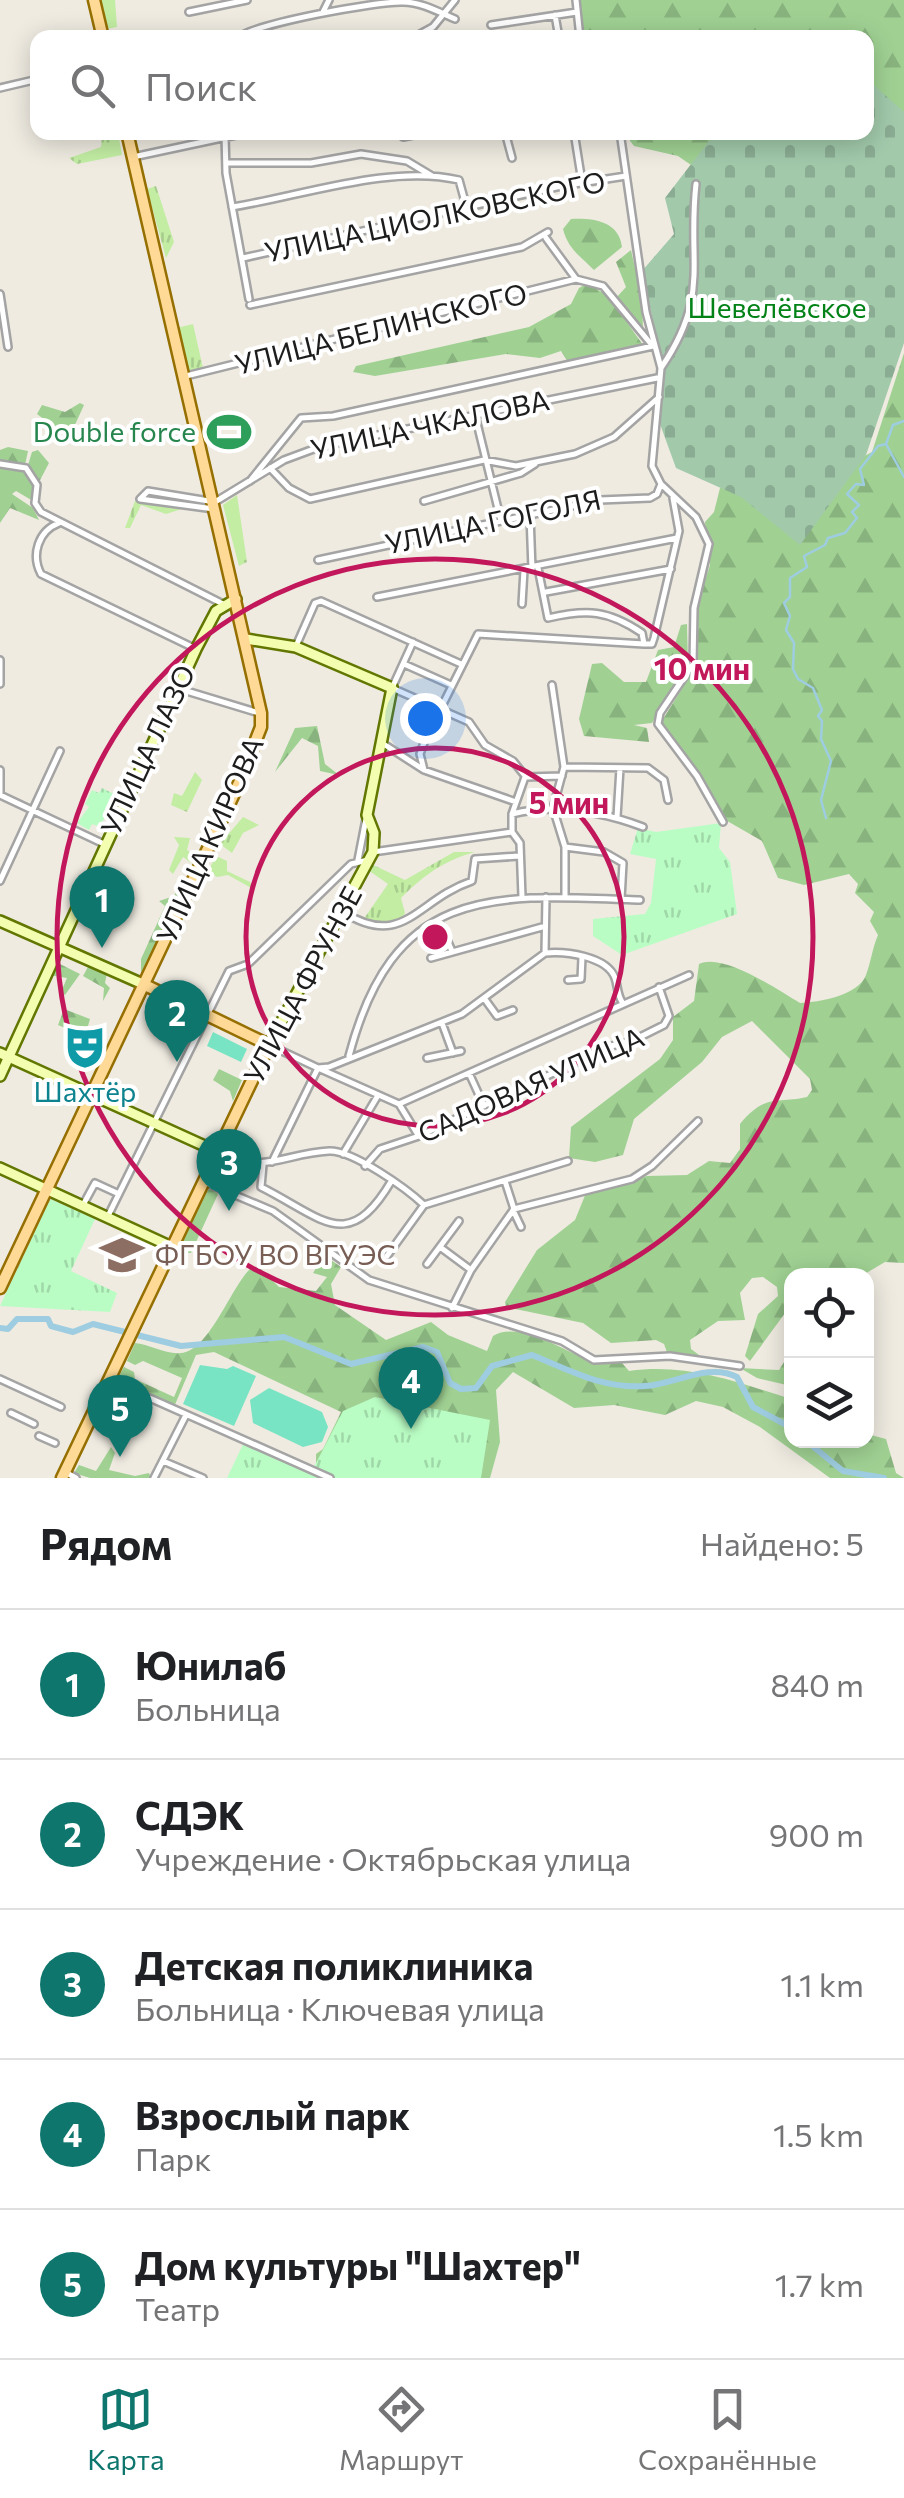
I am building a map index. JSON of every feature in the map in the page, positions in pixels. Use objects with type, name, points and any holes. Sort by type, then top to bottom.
[{"type":"main road","points":[[94,0],[101,30]]},
{"type":"main road","name":"УЛИЦА КИРОВА","points":[[0,1288],[240,781],[262,713],[129,140]]},
{"type":"main road","points":[[223,604],[236,599]]},
{"type":"main road","name":"УЛИЦА ЛАЗО","points":[[0,1074],[4,1056],[178,687],[223,604]]},
{"type":"main road","points":[[246,638],[296,647],[392,688]]},
{"type":"main road","name":"УЛИЦА ФРУНЗЕ","points":[[68,1476],[172,1247],[366,858],[374,833],[368,815],[392,688]]},
{"type":"main road","points":[[0,921],[58,944],[270,1045]]},
{"type":"main road","points":[[4,1056],[218,1152]]},
{"type":"main road","points":[[0,1168],[172,1247]]},
{"type":"street","points":[[189,12],[247,0]]},
{"type":"street","points":[[323,12],[328,0]]},
{"type":"street","points":[[423,30],[455,0]]},
{"type":"street","points":[[576,0],[579,30]]},
{"type":"street","points":[[260,30],[323,12],[408,2],[455,19]]},
{"type":"street","points":[[491,25],[577,12]]},
{"type":"street","points":[[555,15],[558,30]]},
{"type":"street","points":[[0,88],[30,80]]},
{"type":"street","points":[[133,157],[204,140]]},
{"type":"street","points":[[225,140],[232,207],[250,302],[522,247],[547,235],[576,279],[603,286],[654,346]]},
{"type":"street","points":[[507,140],[512,158]]},
{"type":"street","points":[[575,140],[582,182]]},
{"type":"street","points":[[621,140],[654,346],[661,368]]},
{"type":"street","points":[[227,164],[315,162],[361,154],[407,161],[435,178]]},
{"type":"street","name":"УЛИЦА ЦИОЛКОВСКОГО","points":[[243,258],[582,182],[627,176]]},
{"type":"street","points":[[232,207],[372,180],[435,178],[460,180],[467,209]]},
{"type":"street","points":[[696,184],[692,230],[696,296],[657,378],[659,396],[652,463],[660,484],[702,526],[709,552],[694,608],[693,664],[660,714],[658,724],[698,776],[723,822]]},
{"type":"street","name":"УЛИЦА БЕЛИНСКОГО","points":[[186,376],[576,279]]},
{"type":"street","points":[[0,294],[8,347]]},
{"type":"street","points":[[248,483],[290,427],[310,415],[333,416],[654,346]]},
{"type":"street","name":"УЛИЦА ЧКАЛОВА","points":[[216,505],[270,468],[319,447],[657,378]]},
{"type":"street","points":[[270,468],[300,496],[310,498],[484,460],[516,466],[534,464],[607,442],[659,396]]},
{"type":"street","points":[[476,415],[501,520]]},
{"type":"street","points":[[0,464],[26,468],[37,485],[35,506],[59,523],[223,604]]},
{"type":"street","points":[[424,502],[521,473],[534,464]]},
{"type":"street","name":"УЛИЦА ГОГОЛЯ","points":[[318,560],[610,498],[650,498],[657,494],[660,484]]},
{"type":"street","points":[[148,491],[216,505],[140,499],[148,491]]},
{"type":"street","points":[[424,770],[420,754],[476,636],[520,633],[562,642],[652,644],[677,538],[672,496]]},
{"type":"street","points":[[522,604],[532,568],[530,515]]},
{"type":"street","points":[[59,523],[50,526],[38,544],[36,565],[41,574],[196,650]]},
{"type":"street","points":[[377,597],[677,538]]},
{"type":"street","points":[[532,568],[545,592],[548,618],[583,610],[600,612],[642,633],[644,644]]},
{"type":"street","points":[[545,592],[671,569]]},
{"type":"street","points":[[296,647],[319,601],[461,664]]},
{"type":"street","name":"УЛИЦА ФРУНЗЕ","points":[[392,688],[413,642]]},
{"type":"street","points":[[0,660],[0,684]]},
{"type":"street","points":[[404,664],[452,685]]},
{"type":"street","points":[[552,685],[564,767],[553,808],[565,846],[565,896]]},
{"type":"street","points":[[178,687],[250,713],[262,713]]},
{"type":"street","points":[[392,688],[469,722],[485,744],[526,776],[562,776]]},
{"type":"street","points":[[381,742],[424,770],[516,802]]},
{"type":"street","points":[[0,881],[60,751]]},
{"type":"street","points":[[564,767],[656,772],[664,780],[668,800]]},
{"type":"street","points":[[617,816],[620,768]]},
{"type":"street","points":[[0,770],[0,795],[104,844]]},
{"type":"street","points":[[522,898],[519,839],[512,832],[512,814],[526,776]]},
{"type":"street","points":[[512,814],[553,808],[617,816],[643,827]]},
{"type":"street","points":[[366,858],[368,815]]},
{"type":"street","points":[[108,1216],[229,971],[248,964],[366,858],[512,832]]},
{"type":"street","points":[[565,846],[604,852],[623,863],[621,899]]},
{"type":"street","points":[[340,910],[372,928],[394,926],[452,888],[472,881],[472,864],[478,857],[519,856]]},
{"type":"street","points":[[0,860],[8,864]]},
{"type":"street","points":[[349,1056],[369,998],[396,951],[439,922],[478,903],[522,898],[640,900]]},
{"type":"street","points":[[545,952],[542,927],[546,898]]},
{"type":"street","points":[[439,922],[452,951]]},
{"type":"street","points":[[431,958],[542,927]]},
{"type":"street","points":[[272,1162],[318,1068],[442,1023],[484,998],[545,952],[582,958],[611,971],[622,1002]]},
{"type":"street","points":[[568,980],[581,983],[582,958]]},
{"type":"street","points":[[399,1104],[689,975]]},
{"type":"street","name":"САДОВАЯ УЛИЦА","points":[[365,1166],[380,1148],[419,1136],[664,1025],[670,1018],[659,987]]},
{"type":"street","points":[[484,998],[499,1017],[513,1010]]},
{"type":"street","points":[[442,1023],[453,1053]]},
{"type":"street","points":[[270,1045],[399,1104],[419,1136]]},
{"type":"street","points":[[428,1058],[461,1051]]},
{"type":"street","points":[[469,1072],[484,1106]]},
{"type":"street","points":[[343,1154],[377,1096]]},
{"type":"street","points":[[452,1308],[471,1270],[513,1209],[632,1179],[652,1166],[698,1121]]},
{"type":"street","points":[[218,1152],[240,1162],[263,1164],[330,1151],[343,1154],[392,1180],[424,1205]]},
{"type":"street","points":[[387,1256],[424,1205],[568,1162]]},
{"type":"street","points":[[263,1164],[261,1187],[313,1216],[339,1223],[356,1224],[371,1214],[392,1180]]},
{"type":"street","points":[[505,1181],[521,1227]]},
{"type":"street","points":[[204,1182],[273,1210],[369,1280],[562,1341],[594,1360],[680,1357],[740,1366]]},
{"type":"street","points":[[83,1205],[95,1183],[119,1194]]},
{"type":"street","points":[[427,1264],[459,1221]]},
{"type":"street","points":[[440,1247],[471,1270]]},
{"type":"street","points":[[0,1379],[61,1407]]},
{"type":"street","points":[[109,1380],[330,1478]]},
{"type":"street","points":[[11,1412],[34,1424]]},
{"type":"street","points":[[154,1478],[186,1415]]},
{"type":"street","points":[[39,1436],[55,1443]]},
{"type":"street","points":[[162,1462],[202,1478]]},
{"type":"green space","points":[[98,0],[115,0],[117,27],[106,29]]},
{"type":"green space","points":[[580,0],[904,0],[904,312],[678,156],[634,146],[629,140],[874,140],[874,30],[582,30]]},
{"type":"green space","name":"Шевелёвское","points":[[874,85],[904,112],[904,343],[866,455],[800,545],[741,497],[676,468],[660,424],[663,366],[642,271],[674,234],[665,198],[710,140],[874,140]]},
{"type":"green space","points":[[101,140],[119,140],[122,155],[77,164],[69,158],[101,147]]},
{"type":"green space","points":[[156,186],[174,242],[166,258],[147,189]]},
{"type":"green space","points":[[571,219],[588,219],[610,226],[622,247],[594,270],[565,236],[563,229]]},
{"type":"green space","points":[[631,250],[642,300],[643,329],[616,298],[626,287],[616,262]]},
{"type":"green space","points":[[588,283],[609,297],[643,345],[568,362],[561,351],[540,358],[506,354],[375,376],[353,372],[356,366],[529,327],[571,304],[579,288]]},
{"type":"green space","points":[[193,324],[203,368],[188,372],[177,328]]},
{"type":"green space","points":[[904,353],[904,1263],[885,1262],[874,1268],[784,1268],[784,1315],[750,1361],[745,1356],[758,1314],[778,1296],[777,1287],[763,1277],[752,1278],[740,1293],[745,1320],[718,1321],[690,1340],[691,1349],[707,1361],[668,1355],[664,1344],[656,1340],[611,1343],[583,1323],[506,1307],[505,1302],[537,1250],[575,1220],[586,1193],[647,1176],[687,1175],[709,1161],[730,1163],[740,1149],[740,1124],[749,1114],[764,1104],[807,1097],[812,1090],[810,1079],[752,1021],[722,1037],[702,1062],[634,1119],[623,1155],[595,1162],[569,1158],[571,1127],[660,1059],[673,1040],[673,1017],[694,1001],[699,964],[722,963],[736,968],[800,1003],[847,993],[866,975],[878,935],[870,921],[874,912],[855,893],[858,884],[849,874],[804,885],[778,878],[762,841],[722,818],[660,724],[696,666],[696,608],[710,565],[705,522],[714,512],[720,488],[859,459],[872,452]]},
{"type":"green space","points":[[80,403],[84,405],[69,438],[37,414],[42,405],[65,412]]},
{"type":"green space","points":[[8,447],[28,451],[25,465],[0,462],[0,450]]},
{"type":"green space","points":[[38,450],[49,463],[38,484],[27,468],[32,452]]},
{"type":"green space","points":[[0,466],[26,470],[34,481],[33,501],[16,491],[12,494],[33,508],[39,520],[10,508],[0,523]]},
{"type":"green space","points":[[237,495],[247,562],[239,566],[223,505]]},
{"type":"green space","points":[[135,501],[185,508],[166,514],[141,505],[130,528],[125,528]]},
{"type":"green space","points":[[687,624],[688,666],[652,723],[634,725],[647,728],[649,742],[584,736],[579,719],[592,664],[602,663],[624,682],[646,682],[658,650],[674,647],[681,625]]},
{"type":"green space","points":[[317,726],[325,764],[339,775],[320,771],[318,746],[302,738],[275,772],[295,728]]},
{"type":"green space","points":[[195,772],[202,780],[187,812],[171,805],[174,793],[182,796]]},
{"type":"green space","points":[[102,788],[116,795],[100,827],[92,824],[89,830],[77,823],[89,807],[85,804],[92,790],[99,793]]},
{"type":"green space","points":[[243,817],[259,825],[243,833],[232,853],[220,844]]},
{"type":"green space","points":[[721,823],[719,848],[730,862],[737,914],[622,955],[593,936],[593,919],[645,914],[651,903],[656,859],[630,854],[638,828],[656,832]]},
{"type":"green space","points":[[174,837],[190,838],[187,850],[197,857],[193,864],[183,857],[173,874],[169,870],[179,845]]},
{"type":"green space","points":[[454,852],[475,852],[444,864],[418,882],[401,898],[405,913],[396,922],[363,920],[388,884],[368,870],[371,864],[405,880]]},
{"type":"green space","points":[[216,856],[227,861],[227,871],[250,882],[253,889],[228,875],[217,877],[208,871]]},
{"type":"green space","points":[[181,883],[183,886],[141,973],[141,959],[165,906],[159,901],[174,896]]},
{"type":"green space","points":[[61,952],[60,964],[80,974],[65,995],[61,992],[67,978],[49,975]]},
{"type":"green space","points":[[89,965],[107,973],[105,983],[110,988],[103,1001],[104,988],[83,976]]},
{"type":"green space","points":[[64,1009],[90,1019],[88,1026],[74,1032],[58,1025]]},
{"type":"green space","points":[[213,1032],[247,1049],[241,1062],[207,1046]]},
{"type":"green space","points":[[219,1069],[242,1080],[233,1101],[230,1091],[213,1080]]},
{"type":"green space","points":[[209,1188],[218,1194],[191,1253],[177,1253]]},
{"type":"green space","points":[[50,1199],[95,1219],[71,1271],[117,1293],[110,1312],[0,1306]]},
{"type":"green space","points":[[324,1255],[341,1267],[331,1284],[335,1305],[386,1340],[431,1322],[448,1335],[487,1351],[493,1336],[515,1332],[542,1339],[594,1362],[622,1363],[629,1371],[692,1372],[784,1397],[784,1444],[723,1407],[696,1401],[665,1415],[614,1405],[574,1408],[513,1372],[496,1390],[500,1442],[490,1478],[386,1478],[316,1463],[316,1454],[323,1449],[341,1412],[214,1352],[196,1355],[174,1407],[116,1381],[124,1367],[134,1372],[135,1379],[174,1397],[182,1378],[143,1361],[135,1365],[127,1361],[135,1343],[176,1353],[191,1350],[210,1331],[250,1269],[260,1268],[279,1287],[316,1291],[327,1277],[313,1273]]},
{"type":"green space","points":[[784,1362],[784,1384],[757,1378],[740,1368],[779,1370]]},
{"type":"green space","points":[[200,1365],[227,1369],[233,1366],[256,1376],[234,1426],[183,1404]]},
{"type":"green space","points":[[269,1388],[322,1412],[328,1427],[322,1442],[303,1447],[253,1423],[250,1400]]},
{"type":"green space","points":[[375,1397],[490,1420],[481,1478],[227,1478],[246,1438],[314,1467],[343,1411]]},
{"type":"green space","points":[[874,1436],[886,1439],[896,1473],[904,1478],[830,1478],[789,1448],[874,1448]]},
{"type":"green space","points":[[111,1447],[115,1453],[109,1470],[135,1476],[149,1473],[151,1478],[90,1478],[74,1473],[79,1465],[96,1471]]},
{"type":"waterway","points":[[826,818],[821,800],[831,761],[821,739],[822,721],[818,716],[822,710],[813,688],[798,679],[793,669],[794,643],[786,630],[790,616],[784,603],[790,597],[790,578],[807,567],[804,556],[825,545],[828,538],[845,533],[857,518],[852,512],[859,505],[847,494],[856,484],[864,485],[860,469],[878,446],[886,444],[893,425],[904,421]]},
{"type":"waterway","points":[[886,444],[904,477]]},
{"type":"waterway","points":[[0,1328],[8,1329],[17,1319],[48,1319],[51,1326],[73,1332],[93,1324],[181,1346],[284,1337],[351,1364],[423,1347],[437,1352],[450,1383],[461,1389],[476,1388],[492,1366],[532,1355],[615,1385],[656,1385],[703,1373],[726,1373],[737,1377],[753,1407],[784,1424]]},
{"type":"waterway","points":[[815,1448],[843,1471],[884,1478]]},
{"type":"place","name":"Double force","points":[[229,432]]},
{"type":"place","name":"Юнилаб","points":[[102,948]]},
{"type":"place","name":"Шахтёр","points":[[85,1047]]},
{"type":"place","name":"СДЭК","points":[[177,1062]]},
{"type":"place","name":"Детская поликлиника","points":[[229,1211]]},
{"type":"place","name":"ФГБОУ ВО ВГУЭС","points":[[122,1255]]},
{"type":"place","name":"Взрослый парк","points":[[411,1429]]},
{"type":"place","name":"Дом культуры \"Шахтер\"","points":[[120,1457]]}]
